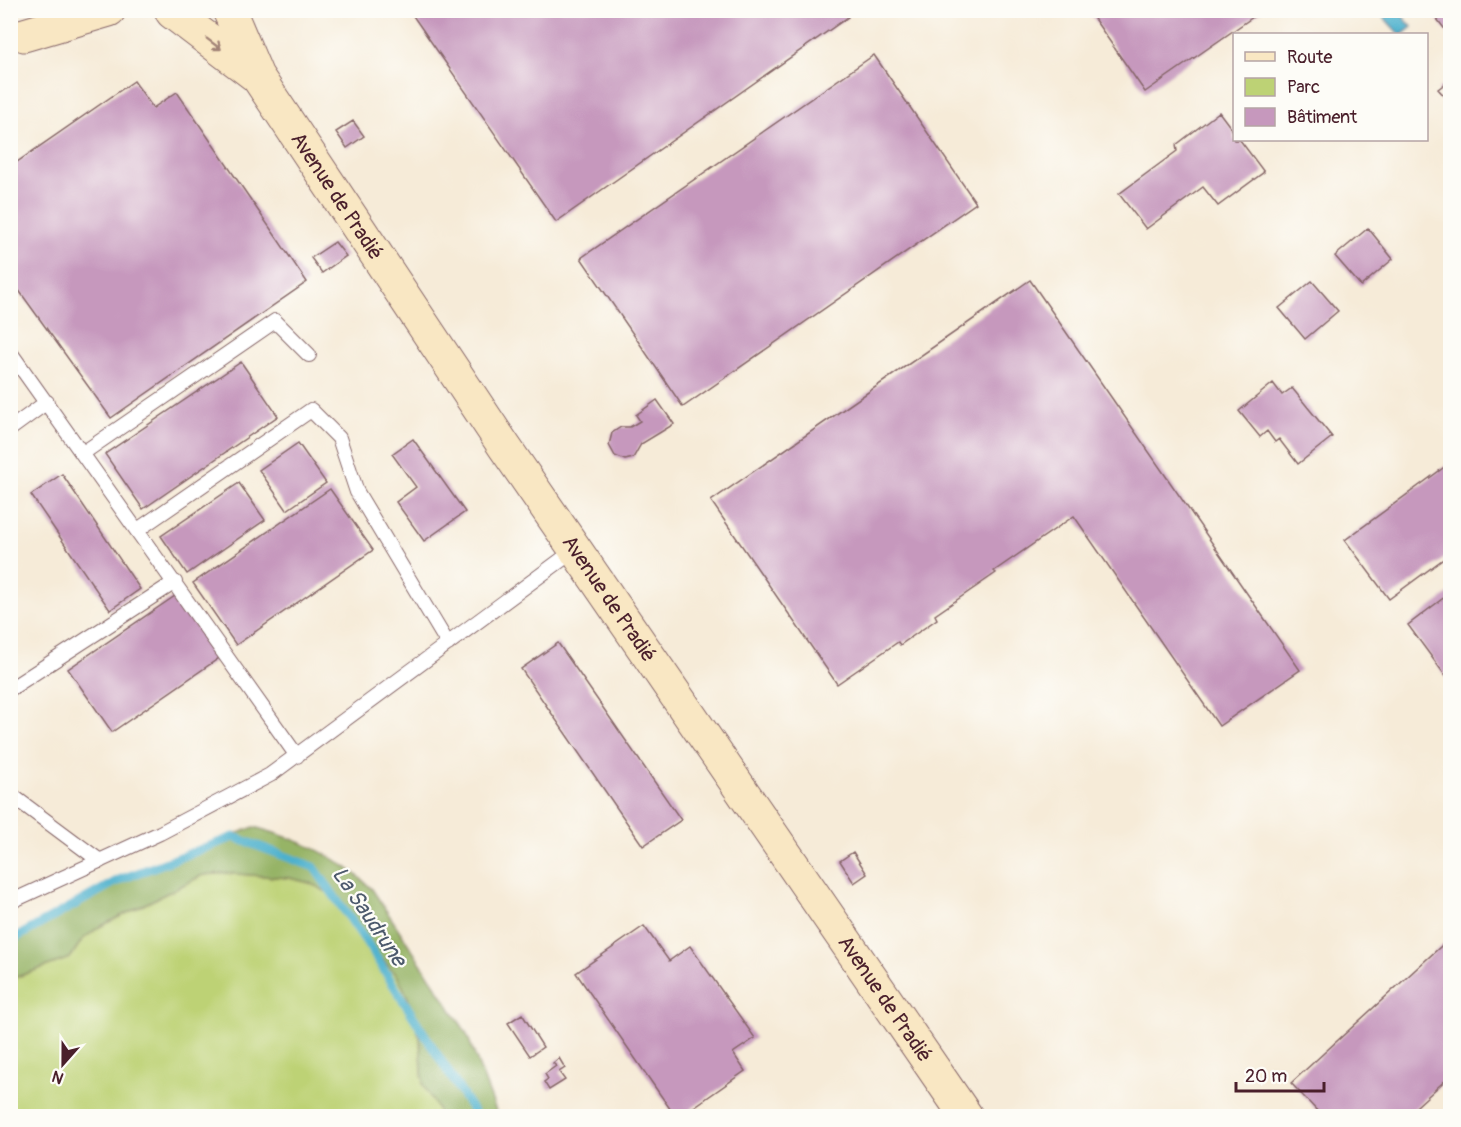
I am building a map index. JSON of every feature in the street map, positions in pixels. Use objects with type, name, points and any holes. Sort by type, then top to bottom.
[{"type":"street","points":[[17,39],[49,10]]},
{"type":"street","points":[[17,39],[109,10]]},
{"type":"street","name":"Avenue de Pradié","points":[[229,10],[257,76],[576,549],[966,1116]]},
{"type":"street","name":"Avenue de Pradié","points":[[165,11],[257,76]]},
{"type":"lane","points":[[83,453],[275,321],[309,355]]},
{"type":"lane","points":[[10,352],[138,529],[297,756]]},
{"type":"lane","points":[[10,429],[47,402]]},
{"type":"lane","points":[[138,529],[311,410],[339,438],[357,492],[448,644]]},
{"type":"lane","points":[[10,903],[100,861],[270,775],[576,549]]},
{"type":"lane","points":[[10,689],[175,582]]},
{"type":"lane","points":[[10,794],[100,861]]},
{"type":"green space","points":[[254,827],[318,850],[360,877],[372,889],[466,1032],[498,1116],[441,1116],[423,1084],[420,1038],[407,995],[397,975],[368,945],[345,909],[329,893],[310,883],[290,878],[225,873],[203,875],[99,927],[82,940],[70,958],[11,979],[11,939],[166,859]]},
{"type":"green space","points":[[225,873],[290,878],[310,883],[329,893],[345,909],[368,945],[397,975],[407,995],[420,1038],[423,1084],[441,1116],[11,1116],[11,979],[70,958],[82,940],[99,927],[203,875]]},
{"type":"water","points":[[1398,11],[1412,27],[1404,33],[1398,33],[1379,12]]},
{"type":"building","points":[[409,10],[844,10],[848,17],[556,222]]},
{"type":"building","points":[[1088,10],[1263,10],[1145,92]]},
{"type":"building","points":[[1439,10],[1450,10],[1450,36],[1434,15]]},
{"type":"building","points":[[874,55],[976,203],[683,407],[581,258]]},
{"type":"building","points":[[1450,80],[1450,102],[1438,89]]},
{"type":"building","points":[[134,81],[153,108],[177,92],[307,282],[111,418],[10,278],[10,167]]},
{"type":"building","points":[[1219,112],[1233,131],[1233,141],[1241,141],[1264,172],[1218,206],[1203,187],[1146,229],[1119,194],[1177,151],[1176,145]]},
{"type":"building","points":[[353,121],[364,136],[347,148],[336,132]]},
{"type":"building","points":[[1368,228],[1393,259],[1361,286],[1335,256]]},
{"type":"building","points":[[335,242],[346,256],[322,273],[311,258]]},
{"type":"building","points":[[1030,280],[1300,670],[1219,726],[1074,516],[935,615],[937,619],[900,645],[898,642],[837,684],[711,501]]},
{"type":"building","points":[[1312,281],[1338,311],[1305,339],[1279,308]]},
{"type":"building","points":[[241,362],[278,416],[143,509],[105,454]]},
{"type":"building","points":[[1273,383],[1282,395],[1292,388],[1332,437],[1298,464],[1279,439],[1275,442],[1267,431],[1260,437],[1239,411]]},
{"type":"building","points":[[657,400],[674,424],[641,444],[633,458],[625,460],[615,456],[609,445],[612,433],[621,427],[630,427],[640,421],[636,415]]},
{"type":"building","points":[[413,439],[465,512],[424,541],[396,502],[416,487],[392,454]]},
{"type":"building","points":[[298,443],[326,483],[287,510],[259,470]]},
{"type":"building","points":[[1450,463],[1450,554],[1389,599],[1345,540]]},
{"type":"building","points":[[62,474],[140,589],[110,610],[31,495]]},
{"type":"building","points":[[239,483],[265,520],[187,574],[161,536]]},
{"type":"building","points":[[330,489],[373,550],[236,645],[193,583]]},
{"type":"building","points":[[1450,593],[1450,682],[1408,625]]},
{"type":"building","points":[[175,596],[219,658],[112,732],[68,669]]},
{"type":"building","points":[[558,643],[681,820],[643,846],[521,669]]},
{"type":"building","points":[[853,852],[867,874],[854,883],[840,861]]},
{"type":"building","points":[[644,926],[669,961],[690,946],[755,1038],[733,1053],[745,1071],[681,1116],[675,1116],[576,973]]},
{"type":"building","points":[[1450,938],[1450,1076],[1406,1116],[1322,1116],[1291,1083]]},
{"type":"building","points":[[522,1014],[543,1047],[530,1056],[508,1023]]},
{"type":"building","points":[[559,1058],[565,1068],[559,1072],[565,1080],[549,1090],[544,1082],[548,1079],[545,1074],[556,1066],[553,1063]]},
{"type":"waterway","name":"La Saudrune","points":[[10,941],[119,880],[234,837],[314,867],[367,943],[476,1116]]}]
